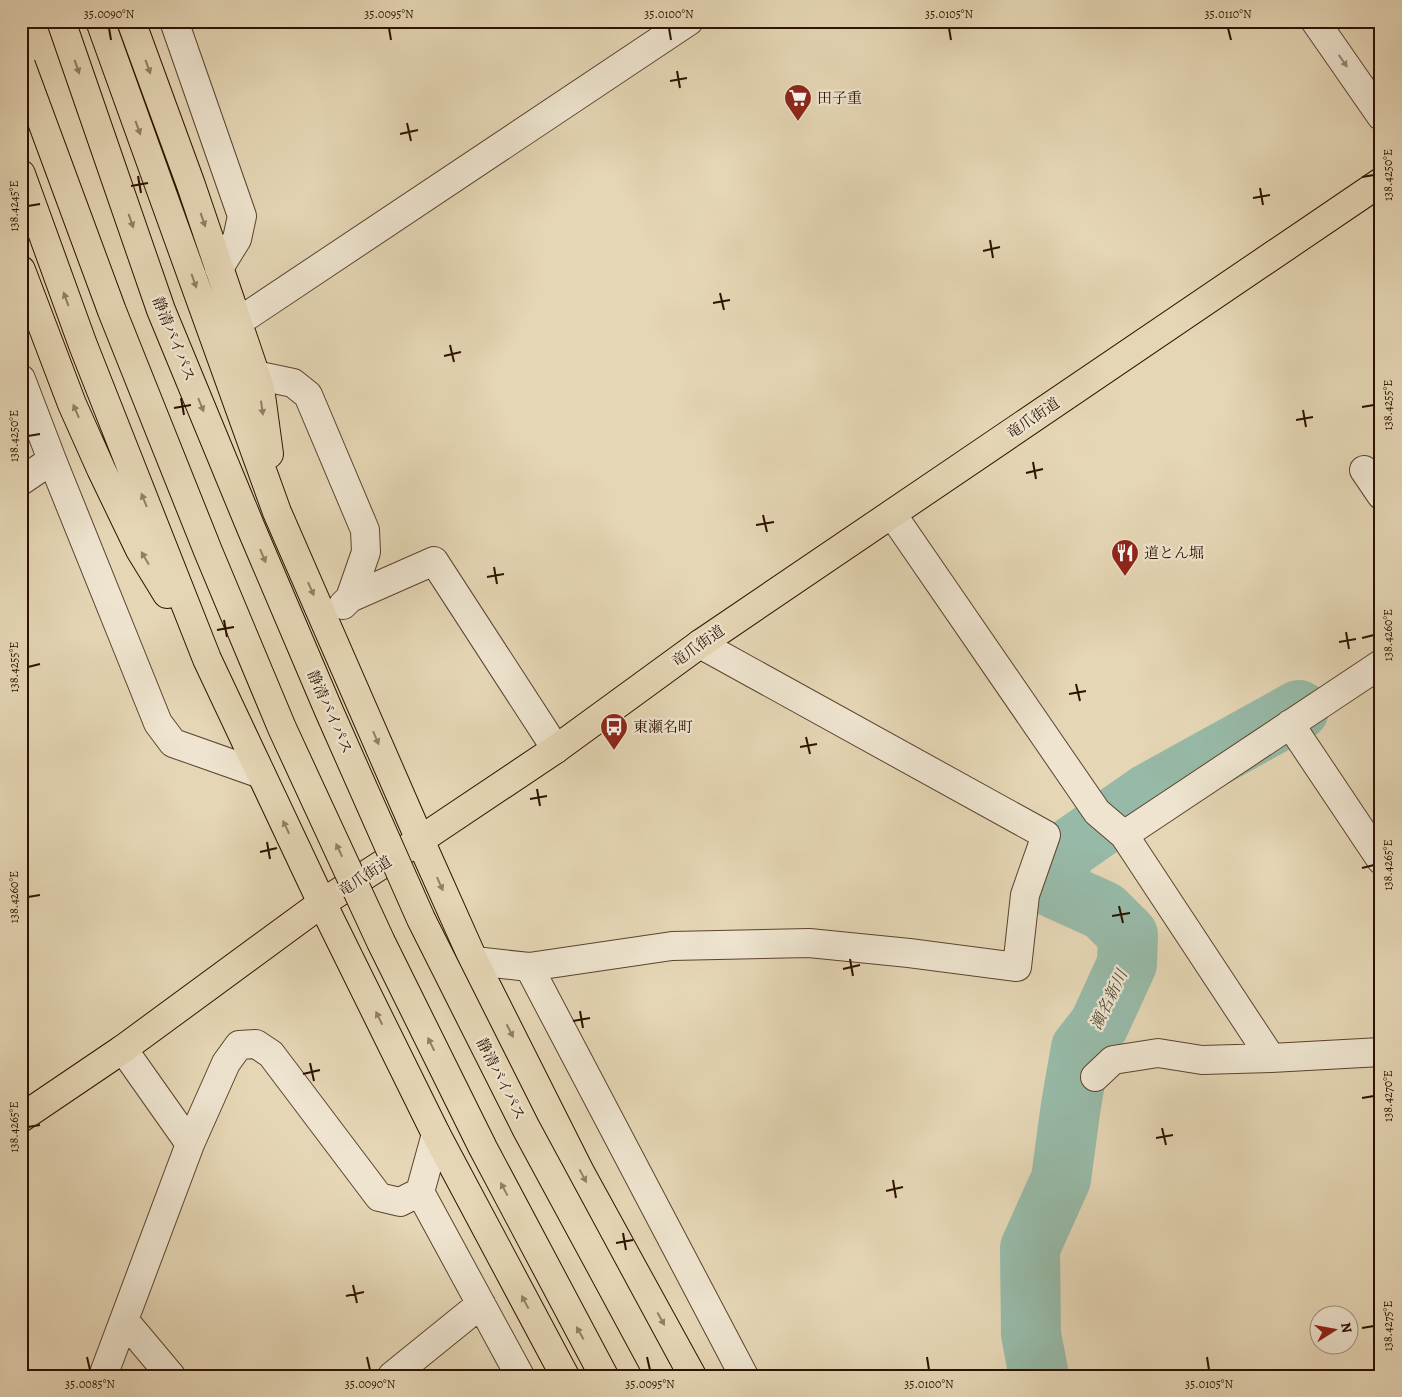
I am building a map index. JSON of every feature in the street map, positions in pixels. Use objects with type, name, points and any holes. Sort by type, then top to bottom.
[{"type":"main road","name":"静清バイパス","points":[[61,21],[162,310],[251,528],[341,738],[422,919],[526,1128],[660,1376]]},
{"type":"main road","points":[[130,21],[192,185],[260,388],[278,512]]},
{"type":"main road","points":[[102,27],[278,512],[420,840],[474,961],[580,1172],[692,1376]]},
{"type":"main road","points":[[21,65],[112,311],[208,552],[282,728],[381,942],[483,1148],[604,1376]]},
{"type":"main road","points":[[21,174],[83,345],[207,659],[322,903],[436,1134],[565,1376]]},
{"type":"main road","name":"竜爪街道","points":[[21,1118],[123,1049],[322,903],[556,749],[700,644],[1381,182]]},
{"type":"main road","points":[[21,270],[72,404],[101,469],[140,550],[207,659]]},
{"type":"street","points":[[174,21],[242,216],[237,239],[219,268]]},
{"type":"street","points":[[238,322],[689,21]]},
{"type":"street","points":[[1315,21],[1381,116]]},
{"type":"street","points":[[255,375],[293,383],[308,395],[365,530],[366,552],[350,598]]},
{"type":"street","points":[[21,379],[158,723],[174,743],[261,774]]},
{"type":"street","points":[[21,481],[52,460]]},
{"type":"street","points":[[1364,470],[1381,495]]},
{"type":"street","points":[[892,514],[1097,812],[1124,836],[1271,1058]]},
{"type":"street","points":[[326,623],[350,598],[434,561],[556,749]]},
{"type":"street","points":[[474,961],[529,967],[672,946],[808,943],[910,953],[1018,967],[1025,895],[1046,835],[700,644]]},
{"type":"street","points":[[1124,836],[1381,664]]},
{"type":"street","points":[[1290,724],[1381,860]]},
{"type":"street","points":[[529,967],[744,1376]]},
{"type":"street","points":[[103,1376],[190,1144],[226,1064],[239,1045],[256,1044],[271,1054],[379,1197],[400,1202],[420,1192]]},
{"type":"street","points":[[123,1049],[190,1144]]},
{"type":"street","points":[[1095,1077],[1113,1060],[1158,1053],[1202,1060],[1381,1052]]},
{"type":"street","points":[[436,1134],[420,1192],[520,1376]]},
{"type":"street","points":[[392,1376],[481,1304]]},
{"type":"street","points":[[124,1320],[171,1376]]},
{"type":"waterway","name":"瀬名新川","points":[[1039,1376],[1031,1334],[1030,1248],[1061,1179],[1081,1048],[1099,1025],[1127,964],[1128,935],[1104,911],[1051,887],[1067,850],[1149,793],[1299,710]]},
{"type":"place","name":"田子重","points":[[798,122]]},
{"type":"place","name":"道とん堀","points":[[1125,577]]},
{"type":"place","name":"東瀬名町","points":[[614,751]]}]
